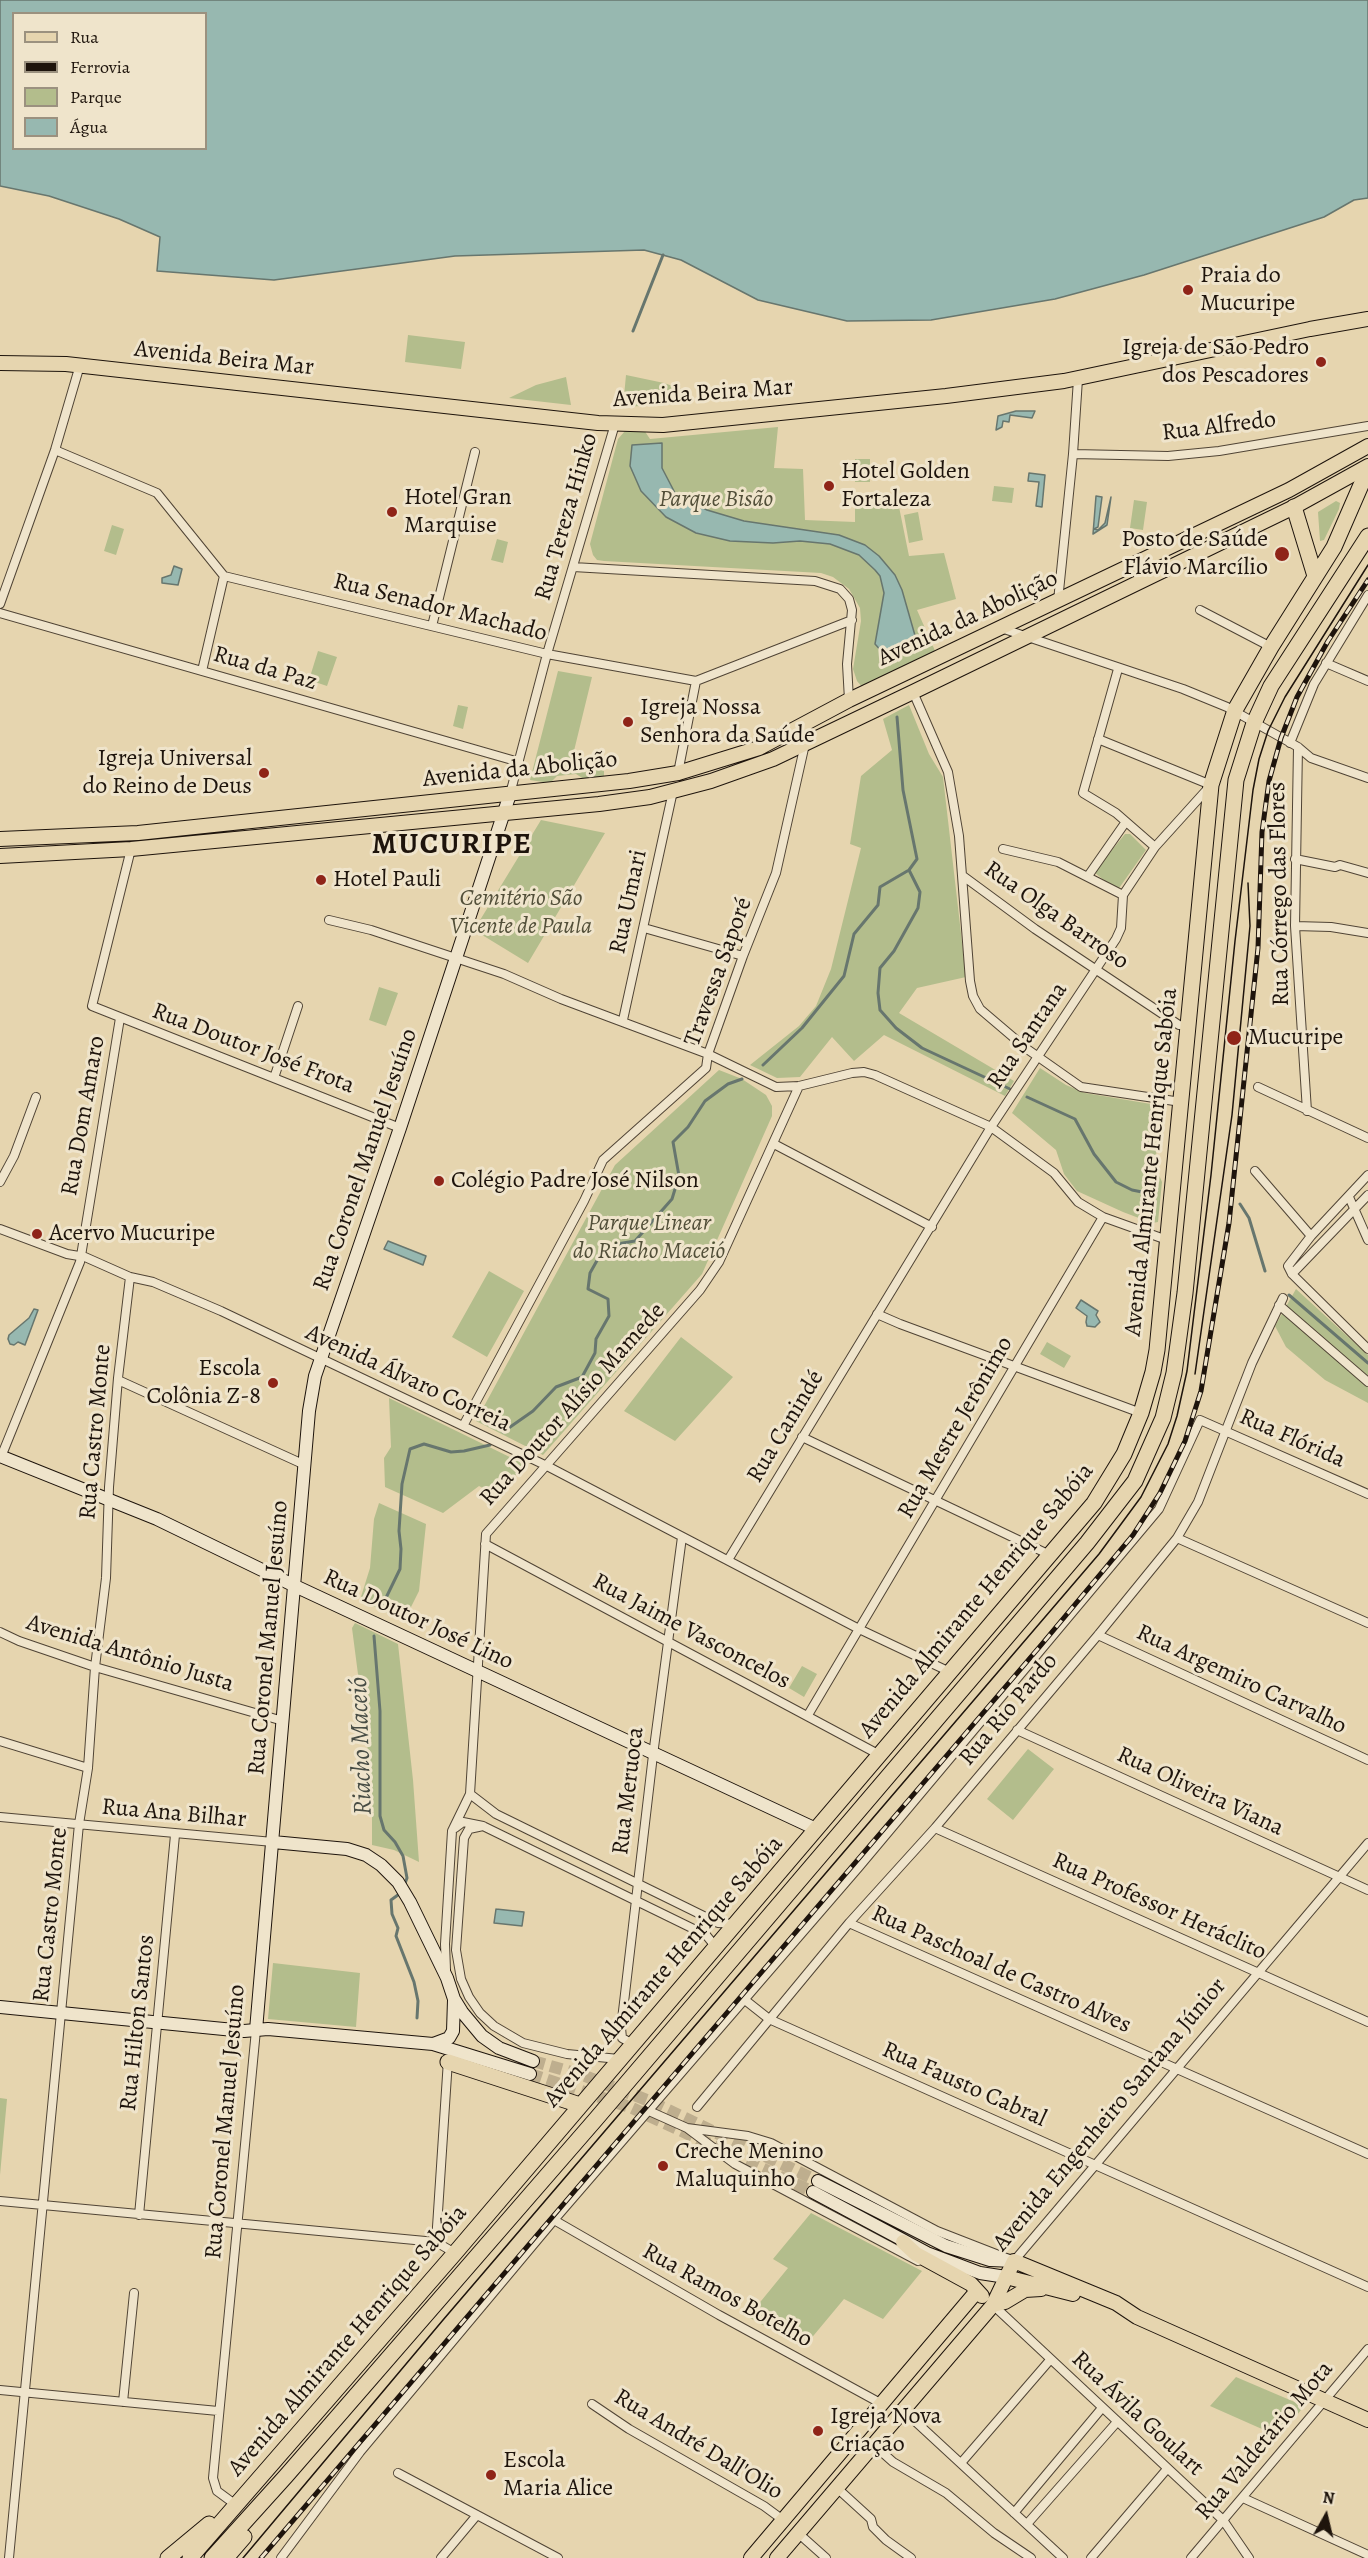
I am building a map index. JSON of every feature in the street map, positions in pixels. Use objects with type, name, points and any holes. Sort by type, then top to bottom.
[{"type":"highway","name":"Avenida Almirante Henrique Sabóia","points":[[190,2558],[283,2448],[455,2253],[1094,1503],[1124,1454],[1141,1413],[1154,1372],[1211,785],[1235,710],[1338,538],[1368,468]]},
{"type":"highway","points":[[1294,507],[1315,576]]},
{"type":"highway","name":"Avenida Almirante Henrique Sabóia","points":[[220,2554],[604,2110],[1111,1514],[1135,1481],[1163,1418],[1174,1373],[1185,1293],[1236,780],[1254,723],[1271,686],[1368,536]]},
{"type":"highway","points":[[1163,1290],[1185,1293]]},
{"type":"highway","points":[[448,2062],[580,2105]]},
{"type":"highway","points":[[168,2558],[233,2508]]},
{"type":"main road","name":"Avenida Beira Mar","points":[[0,363],[80,365],[615,424],[663,425],[946,396],[1077,379],[1310,329],[1368,319]]},
{"type":"main road","name":"Avenida da Abolição","points":[[0,839],[138,833],[629,782],[678,773],[759,748],[849,700],[1289,490],[1368,446]]},
{"type":"main road","name":"Avenida da Abolição","points":[[0,856],[131,849],[620,801],[673,791],[742,772],[914,692],[1294,507],[1368,468]]},
{"type":"main road","points":[[735,756],[742,772]]},
{"type":"main road","points":[[343,812],[344,827]]},
{"type":"main road","points":[[131,849],[138,833]]},
{"type":"main road","points":[[903,2242],[916,2254],[971,2284],[975,2295],[993,2305],[1005,2302],[1025,2290],[1063,2291]]},
{"type":"main road","points":[[1014,2261],[1116,2303],[1137,2317],[1368,2420]]},
{"type":"main road","name":"Avenida Engenheiro Santana Júnior","points":[[777,2558],[993,2305],[1014,2261]]},
{"type":"main road","points":[[1006,2277],[1063,2291],[1112,2311],[1137,2317]]},
{"type":"main road","points":[[751,2558],[975,2295]]},
{"type":"street","points":[[0,604],[55,450],[80,365]]},
{"type":"street","points":[[1058,601],[1073,454],[1077,379]]},
{"type":"street","name":"Rua Tereza Hinko","points":[[510,794],[547,654],[615,424]]},
{"type":"street","name":"Rua Alfredo","points":[[1073,454],[1168,456],[1219,451],[1368,426]]},
{"type":"street","points":[[55,450],[157,493],[224,576],[202,671]]},
{"type":"street","points":[[432,626],[475,452]]},
{"type":"street","points":[[573,567],[815,580],[840,589],[849,599],[852,620],[847,664],[849,700]]},
{"type":"street","name":"Rua Senador Machado","points":[[224,576],[547,654],[696,681]]},
{"type":"street","points":[[1294,745],[1314,684],[1368,595]]},
{"type":"street","points":[[1200,610],[1271,647]]},
{"type":"street","name":"Rua da Paz","points":[[0,613],[519,762]]},
{"type":"street","points":[[678,773],[696,681],[852,620]]},
{"type":"street","points":[[1001,628],[1183,689],[1235,710],[1294,745],[1311,758],[1368,778]]},
{"type":"street","points":[[1326,663],[1368,681]]},
{"type":"street","points":[[1118,669],[1083,793],[1116,813],[1155,847]]},
{"type":"street","points":[[914,692],[948,772],[959,836],[973,996],[980,1009],[1037,1056],[1081,1087],[1181,1101]]},
{"type":"street","points":[[1003,849],[1058,862],[1123,895],[1155,847],[1211,785],[1098,739]]},
{"type":"street","name":"Travessa Saporé","points":[[463,1426],[584,1201],[603,1160],[706,1068],[708,1054],[743,956],[776,873],[805,743]]},
{"type":"street","name":"Rua Córrego das Flores","points":[[1294,745],[1295,926],[1307,1112]]},
{"type":"street","name":"Rua Umari","points":[[623,1020],[673,791]]},
{"type":"street","name":"Rua Coronel Manuel Jesuíno","points":[[233,2508],[217,2491],[214,2483],[218,2411],[256,2030],[309,1412],[320,1359],[457,959],[510,794]]},
{"type":"street","points":[[1088,876],[1125,822]]},
{"type":"street","name":"Rua Doutor José Frota","points":[[131,849],[92,1006],[400,1128]]},
{"type":"street","points":[[1295,859],[1368,873]]},
{"type":"street","name":"Rua Olga Barroso","points":[[963,876],[1035,929],[1179,1025],[1188,1026]]},
{"type":"street","name":"Rua Santana","points":[[877,1314],[991,1127],[1121,928],[1123,895]]},
{"type":"street","points":[[329,920],[371,930],[457,959],[623,1020],[708,1054],[776,1087],[799,1086],[832,1076],[864,1072],[991,1127],[1054,1173],[1078,1202],[1103,1218],[1167,1240]]},
{"type":"street","points":[[1295,926],[1331,927],[1368,933]]},
{"type":"street","points":[[644,927],[743,956]]},
{"type":"street","points":[[274,1078],[298,1006]]},
{"type":"street","name":"Rua Dom Amaro","points":[[1,1457],[80,1256],[120,1018]]},
{"type":"street","name":"Rua Doutor Alísio Mamede","points":[[447,1978],[445,1944],[452,1831],[470,1794],[486,1534],[700,1290],[719,1262],[799,1086]]},
{"type":"street","points":[[1258,1087],[1307,1112],[1368,1137]]},
{"type":"street","points":[[0,1182],[14,1156],[36,1096]]},
{"type":"street","points":[[774,1144],[932,1227]]},
{"type":"street","points":[[1254,1171],[1311,1236]]},
{"type":"street","points":[[1368,1175],[1311,1236],[1290,1263],[1289,1269],[1294,1281],[1368,1349]]},
{"type":"street","points":[[1294,1281],[1368,1195]]},
{"type":"street","points":[[1349,1197],[1368,1240]]},
{"type":"street","name":"Rua Mestre Jerônimo","points":[[808,1715],[1103,1218]]},
{"type":"street","name":"Avenida Álvaro Correia","points":[[0,1229],[67,1254],[80,1256],[130,1277],[153,1281],[173,1290],[547,1466],[859,1629],[950,1672]]},
{"type":"street","name":"Rua Castro Monte","points":[[9,2558],[79,1824],[88,1768],[95,1667],[106,1578],[108,1499],[130,1277]]},
{"type":"street","name":"Rua Rio Pardo","points":[[697,2107],[849,1923],[935,1828],[1177,1538],[1198,1502],[1252,1364],[1281,1302],[1368,1382]]},
{"type":"street","points":[[877,1314],[1141,1413]]},
{"type":"street","name":"Rua Canindé","points":[[728,1560],[877,1314]]},
{"type":"street","points":[[118,1380],[305,1466]]},
{"type":"street","name":"Rua Flórida","points":[[745,2000],[1159,1509],[1200,1420],[1368,1494]]},
{"type":"street","points":[[802,1437],[1050,1555]]},
{"type":"street","name":"Rua Doutor José Lino","points":[[1,1457],[157,1519],[653,1755],[816,1829]]},
{"type":"street","name":"Rua Meruoca","points":[[633,2044],[626,2042],[621,2033],[653,1755],[682,1537]]},
{"type":"street","points":[[1177,1538],[1368,1623]]},
{"type":"street","name":"Rua Jaime Vasconcelos","points":[[485,1544],[878,1754]]},
{"type":"street","name":"Avenida Antônio Justa","points":[[0,1632],[19,1641],[95,1667],[283,1721]]},
{"type":"street","name":"Rua Argemiro Carvalho","points":[[1098,1635],[1368,1760]]},
{"type":"street","name":"Rua Oliveira Viana","points":[[1017,1730],[1368,1890]]},
{"type":"street","points":[[0,1742],[88,1768]]},
{"type":"street","points":[[470,1794],[496,1814],[718,1923],[734,1924]]},
{"type":"street","name":"Rua Ana Bilhar","points":[[0,1817],[175,1835],[273,1842]]},
{"type":"street","points":[[452,1831],[463,1822],[483,1826],[706,1935],[715,1946]]},
{"type":"street","points":[[483,1826],[469,1829],[464,1838],[456,1950],[461,1979],[480,2013],[507,2036],[549,2051],[619,2060]]},
{"type":"street","name":"Rua Professor Heráclito","points":[[935,1828],[1368,2022]]},
{"type":"street","name":"Rua Hilton Santos","points":[[139,2215],[175,1835]]},
{"type":"street","points":[[273,1842],[358,1852],[381,1866],[398,1882],[410,1902],[447,1978],[454,1999],[482,2036],[499,2048],[533,2061]]},
{"type":"street","name":"Avenida Engenheiro Santana Júnior","points":[[1014,2261],[1368,1843]]},
{"type":"street","name":"Rua Paschoal de Castro Alves","points":[[849,1923],[1368,2154]]},
{"type":"street","points":[[434,2044],[449,2038],[453,2031],[454,1999]]},
{"type":"street","points":[[281,2558],[360,2452],[554,2220],[745,2000]]},
{"type":"street","name":"Rua Fausto Cabral","points":[[745,2000],[769,2019],[1368,2287]]},
{"type":"street","points":[[0,2007],[434,2044],[530,2074]]},
{"type":"street","points":[[434,2044],[446,2052],[448,2062],[436,2242]]},
{"type":"street","points":[[649,2111],[687,2128],[735,2164],[959,2284],[975,2295]]},
{"type":"street","points":[[687,2128],[748,2136],[771,2143],[937,2231],[1014,2261]]},
{"type":"street","points":[[707,2143],[706,2135],[716,2132]]},
{"type":"street","points":[[1006,2277],[963,2267],[903,2242],[815,2187],[946,2246],[990,2260],[1014,2261]]},
{"type":"street","points":[[0,2201],[436,2242],[455,2253]]},
{"type":"street","name":"Rua Ramos Botelho","points":[[554,2220],[719,2315],[882,2404]]},
{"type":"street","points":[[123,2402],[134,2293]]},
{"type":"street","name":"Rua Ávila Goulart","points":[[993,2305],[1223,2520],[1249,2558]]},
{"type":"street","name":"Rua Valdetário Mota","points":[[1191,2558],[1368,2349]]},
{"type":"street","points":[[961,2463],[1050,2360]]},
{"type":"street","points":[[0,2390],[218,2411]]},
{"type":"street","name":"Rua André Dall'Olio","points":[[592,2404],[764,2506],[783,2520]]},
{"type":"street","points":[[1014,2513],[1102,2408]]},
{"type":"street","points":[[903,2410],[1063,2558]]},
{"type":"street","points":[[1027,2524],[1117,2422]]},
{"type":"street","points":[[874,2445],[893,2462],[946,2493],[994,2533],[1031,2558]]},
{"type":"street","points":[[1092,2558],[1167,2469]]},
{"type":"street","points":[[398,2473],[558,2558]]},
{"type":"street","points":[[837,2488],[872,2519],[873,2527],[886,2540],[910,2558]]},
{"type":"street","points":[[1243,2498],[1368,2555]]},
{"type":"street","points":[[441,2558],[477,2515]]},
{"type":"street","points":[[798,2533],[826,2558]]},
{"type":"green space","points":[[408,335],[465,342],[461,369],[405,362]]},
{"type":"green space","points":[[626,375],[684,390],[677,404],[623,407]]},
{"type":"green space","points":[[566,377],[571,405],[509,398],[536,385]]},
{"type":"green space","name":"Parque Bisão","points":[[778,427],[774,468],[803,469],[805,520],[855,522],[855,503],[898,502],[909,556],[944,553],[956,599],[917,610],[936,653],[863,688],[857,681],[853,669],[861,621],[860,608],[849,589],[833,577],[821,573],[604,561],[597,560],[593,555],[590,544],[618,439],[625,431],[644,430],[650,439]]},
{"type":"green space","points":[[855,459],[870,459],[870,482],[855,482]]},
{"type":"green space","points":[[994,486],[1014,488],[1012,503],[992,501]]},
{"type":"green space","points":[[1134,500],[1147,502],[1143,530],[1130,528]]},
{"type":"green space","points":[[1336,501],[1340,503],[1339,509],[1324,540],[1320,541],[1318,512]]},
{"type":"green space","points":[[918,512],[923,540],[909,543],[904,515]]},
{"type":"green space","points":[[112,525],[124,529],[116,555],[104,551]]},
{"type":"green space","points":[[497,539],[508,542],[503,563],[491,560]]},
{"type":"green space","points":[[318,651],[337,657],[327,686],[309,680]]},
{"type":"green space","points":[[558,671],[592,677],[572,759],[579,761],[579,764],[604,771],[604,778],[587,781],[576,774],[557,776],[550,783],[530,780]]},
{"type":"green space","points":[[458,705],[468,707],[463,729],[453,726]]},
{"type":"green space","points":[[909,705],[929,754],[943,777],[966,977],[917,988],[899,1013],[1014,1081],[1005,1096],[884,1035],[854,1061],[832,1037],[800,1077],[777,1078],[750,1065],[799,1026],[816,1006],[831,969],[861,848],[850,844],[861,776],[892,750],[883,719]]},
{"type":"green space","name":"Cemitério São Vicente de Paula","points":[[541,820],[605,833],[528,963],[474,930]]},
{"type":"green space","points":[[1125,834],[1130,834],[1146,850],[1117,891],[1094,872]]},
{"type":"green space","points":[[379,987],[398,993],[386,1026],[369,1020]]},
{"type":"green space","points":[[1040,1068],[1066,1085],[1085,1093],[1157,1105],[1156,1168],[1162,1182],[1158,1222],[1152,1223],[1123,1212],[1077,1191],[1064,1174],[1056,1150],[1012,1113]]},
{"type":"green space","name":"Parque Linear do Riacho Maceió","points":[[719,1070],[742,1079],[766,1095],[772,1106],[772,1116],[702,1274],[543,1455],[476,1421],[615,1165]]},
{"type":"green space","points":[[489,1271],[524,1291],[487,1357],[452,1337]]},
{"type":"green space","points":[[1296,1289],[1368,1355],[1368,1403],[1325,1380],[1286,1347],[1275,1326]]},
{"type":"green space","points":[[681,1337],[733,1377],[675,1441],[624,1411]]},
{"type":"green space","points":[[1047,1342],[1071,1356],[1064,1368],[1040,1354]]},
{"type":"green space","points":[[389,1398],[526,1465],[496,1495],[479,1486],[443,1513],[385,1487],[384,1458],[391,1447]]},
{"type":"green space","points":[[379,1503],[426,1524],[419,1591],[404,1621],[360,1600],[370,1568],[374,1519]]},
{"type":"green space","points":[[355,1623],[398,1644],[413,1780],[419,1862],[394,1850],[372,1845],[372,1782],[352,1628]]},
{"type":"green space","points":[[802,1666],[817,1674],[804,1697],[789,1688]]},
{"type":"green space","points":[[1028,1749],[1054,1769],[1013,1820],[987,1799]]},
{"type":"green space","points":[[273,1963],[360,1973],[356,2027],[268,2019]]},
{"type":"green space","points":[[0,2098],[7,2099],[0,2175]]},
{"type":"green space","points":[[811,2213],[922,2271],[883,2319],[844,2299],[804,2347],[748,2317],[788,2268],[773,2259]]},
{"type":"green space","points":[[1236,2377],[1304,2406],[1280,2437],[1210,2406]]},
{"type":"water","points":[[0,0],[1368,0],[1368,198],[1354,200],[1324,217],[1144,275],[1055,299],[931,320],[847,321],[758,300],[681,260],[644,250],[455,256],[274,280],[157,271],[160,237],[119,219],[49,196],[0,186]]},
{"type":"water","points":[[1016,411],[1035,411],[1032,418],[1010,415],[1009,422],[1003,421],[1002,427],[996,430],[998,416]]},
{"type":"water","points":[[662,443],[662,468],[675,493],[707,510],[744,521],[839,535],[865,545],[879,556],[895,575],[902,590],[918,646],[884,654],[875,644],[884,593],[880,576],[859,555],[830,544],[800,541],[773,543],[730,541],[696,533],[666,517],[641,491],[630,466],[632,445]]},
{"type":"water","points":[[1029,473],[1045,475],[1042,507],[1036,506],[1039,482],[1028,481]]},
{"type":"water","points":[[1096,496],[1102,497],[1098,527],[1094,529],[1098,530],[1105,523],[1111,497],[1107,525],[1093,534]]},
{"type":"water","points":[[174,566],[182,569],[178,585],[162,583],[162,578],[171,575]]},
{"type":"water","points":[[388,1241],[426,1256],[423,1265],[384,1249]]},
{"type":"water","points":[[1081,1300],[1098,1311],[1096,1315],[1100,1322],[1095,1327],[1087,1326],[1087,1316],[1076,1308]]},
{"type":"water","points":[[34,1309],[38,1310],[25,1345],[18,1342],[14,1345],[10,1344],[9,1335],[29,1318]]},
{"type":"water","points":[[496,1909],[524,1912],[522,1926],[494,1923]]},
{"type":"waterway","name":"Riacho Maceió","points":[[633,331],[663,255]]},
{"type":"waterway","name":"Riacho Maceió","points":[[763,1065],[802,1028],[844,976],[854,934],[878,905],[880,887],[909,870],[917,859],[903,790],[897,717]]},
{"type":"waterway","points":[[909,870],[920,892],[918,908],[894,951],[880,968],[878,993],[880,1010],[896,1028],[922,1048],[1010,1089]]},
{"type":"waterway","name":"Riacho Maceió","points":[[503,1432],[533,1411],[556,1387],[582,1377],[595,1353],[596,1339],[609,1316],[608,1299],[588,1289],[590,1273],[599,1257],[617,1244],[635,1241],[672,1199],[679,1176],[673,1142],[688,1127],[705,1101],[728,1084],[742,1079]]},
{"type":"waterway","points":[[1027,1097],[1075,1119],[1094,1154],[1116,1182],[1132,1190],[1152,1194]]},
{"type":"waterway","points":[[1240,1204],[1249,1218],[1265,1271]]},
{"type":"waterway","points":[[1289,1295],[1368,1363]]},
{"type":"waterway","name":"Riacho Maceió","points":[[382,1606],[400,1569],[399,1531],[402,1484],[410,1449],[424,1444],[451,1452],[490,1445]]},
{"type":"waterway","name":"Riacho Maceió","points":[[374,1636],[380,1711],[380,1816],[384,1830],[395,1842],[403,1856],[407,1878],[404,1886]]},
{"type":"waterway","name":"Riacho Maceió","points":[[402,1892],[391,1900],[392,1914],[398,1928],[396,1936],[414,1982],[418,2001],[417,2018]]},
{"type":"tunnel","points":[[533,2061],[585,2076],[647,2100],[818,2181]]},
{"type":"tunnel","points":[[530,2074],[630,2107],[813,2192]]},
{"type":"tram line","points":[[243,2558],[443,2320],[1099,1554],[1141,1497],[1168,1444],[1187,1371],[1211,1175],[1235,941],[1253,790],[1259,759],[1268,731],[1285,697],[1368,565]]},
{"type":"tram line","points":[[1195,1374],[1232,1115],[1250,926],[1248,883]]},
{"type":"railway","points":[[261,2558],[1042,1644],[1133,1535],[1160,1493],[1185,1441],[1201,1391],[1229,1223],[1258,948],[1262,832],[1269,781],[1281,738],[1297,697],[1328,641],[1368,580]]},
{"type":"place","name":"Praia do Mucuripe","points":[[1188,290]]},
{"type":"place","name":"Igreja de São Pedro dos Pescadores","points":[[1321,362]]},
{"type":"place","name":"Hotel Golden Fortaleza","points":[[829,486]]},
{"type":"place","name":"Hotel Gran Marquise","points":[[392,512]]},
{"type":"place","name":"Posto de Saúde Flávio Marcílio","points":[[1282,554]]},
{"type":"place","name":"Igreja Nossa Senhora da Saúde","points":[[628,722]]},
{"type":"place","name":"Igreja Universal do Reino de Deus","points":[[264,773]]},
{"type":"place","name":"Hotel Pauli","points":[[321,880]]},
{"type":"place","name":"Mucuripe","points":[[1234,1038]]},
{"type":"place","name":"Colégio Padre José Nilson","points":[[439,1181]]},
{"type":"place","name":"Acervo Mucuripe","points":[[37,1234]]},
{"type":"place","name":"Escola Colônia Z-8","points":[[273,1383]]},
{"type":"place","name":"Creche Menino Maluquinho","points":[[663,2166]]},
{"type":"place","name":"Igreja Nova Criação","points":[[818,2431]]},
{"type":"place","name":"Escola Maria Alice","points":[[491,2475]]},
{"type":"district","name":"MUCURIPE","points":[[452,846]]}]
